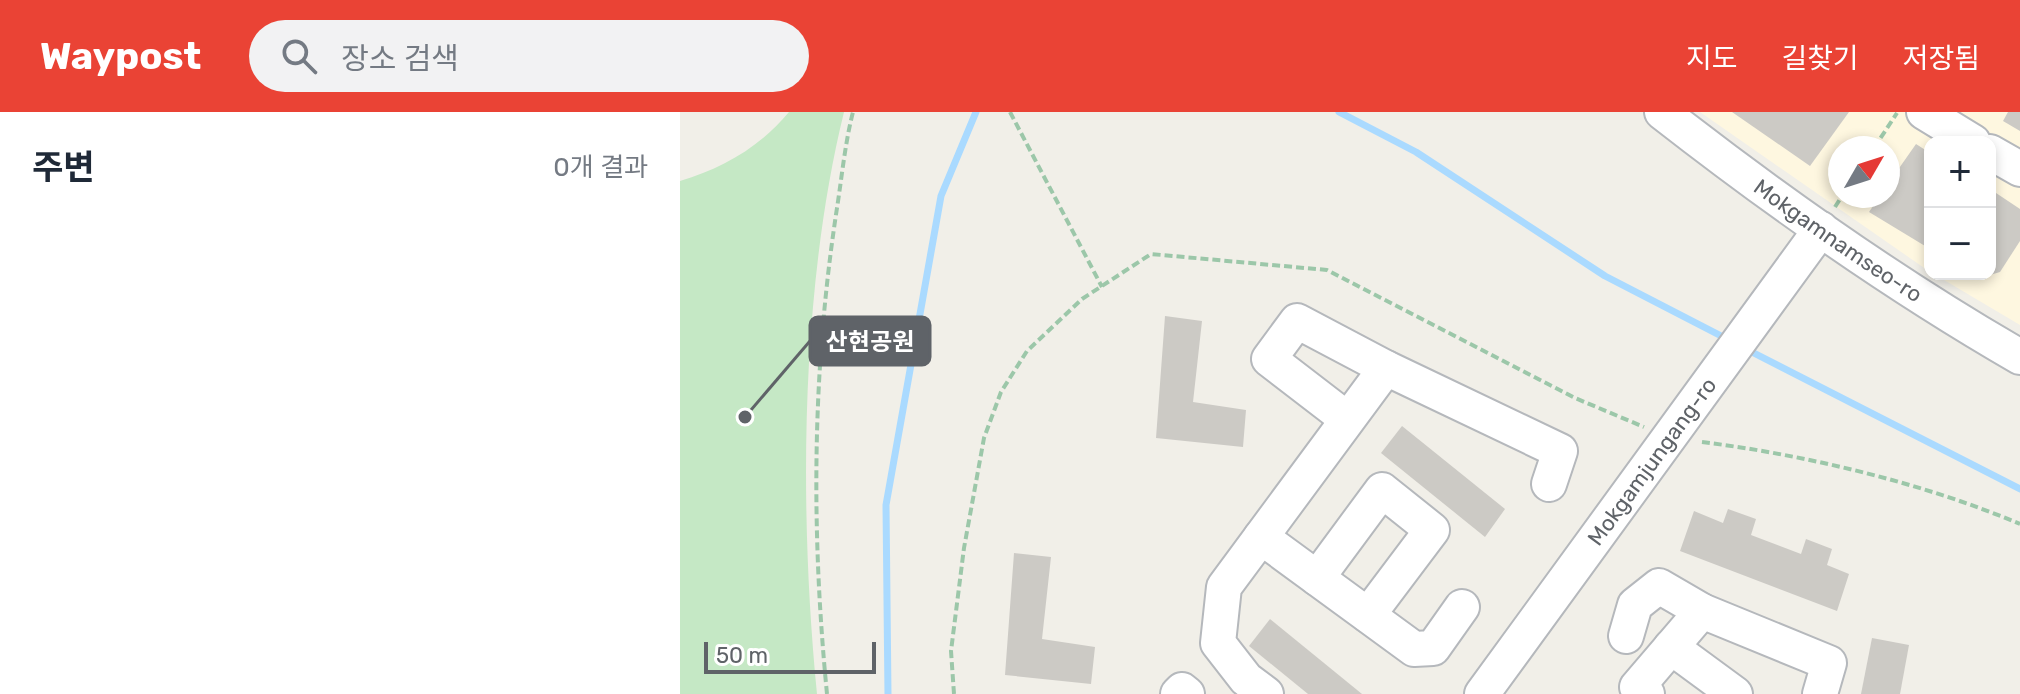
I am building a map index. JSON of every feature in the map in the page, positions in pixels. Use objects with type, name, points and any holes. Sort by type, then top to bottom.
[{"type":"street","name":"Mokgamnamseo-ro","points":[[1662,112],[1812,242],[2020,357]]},
{"type":"street","points":[[1924,112],[1963,136]]},
{"type":"street","points":[[1996,155],[2020,169]]},
{"type":"street","name":"Mokgamjungang-ro","points":[[1482,694],[1812,242]]},
{"type":"street","points":[[1347,419],[1269,359],[1297,321],[1386,368],[1560,451],[1549,484]]},
{"type":"street","points":[[1266,694],[1246,679],[1218,643],[1224,587],[1386,368]]},
{"type":"street","points":[[1317,578],[1382,490],[1432,530],[1368,615]]},
{"type":"street","points":[[1261,537],[1414,649],[1433,648],[1462,607]]},
{"type":"street","points":[[1626,636],[1635,605],[1659,586],[1702,611],[1829,663],[1820,694]]},
{"type":"street","points":[[1647,694],[1637,687],[1702,611]]},
{"type":"street","points":[[1671,647],[1735,694]]},
{"type":"street","points":[[1178,694],[1182,690],[1187,694]]},
{"type":"path","points":[[827,694],[816,538],[817,378],[831,248],[853,112]]},
{"type":"path","points":[[1010,112],[1103,288]]},
{"type":"path","points":[[1882,136],[1897,112]]},
{"type":"path","points":[[954,694],[951,651],[964,548],[977,472],[997,404],[1027,351],[1082,299],[1151,254],[1327,270],[1575,398],[1669,438],[1779,451],[1881,478],[2020,524]]},
{"type":"shaded area","points":[[1700,112],[2020,112],[2020,325],[1944,280],[1996,280],[1996,136],[1924,136],[1924,268],[1838,208],[1900,208],[1900,136],[1828,136],[1828,201]]},
{"type":"green space","points":[[789,112],[844,112],[829,181],[819,253],[807,402],[807,551],[817,694],[680,694],[680,181],[740,155],[766,136]]},
{"type":"building","points":[[1732,112],[1849,112],[1832,136],[1828,136],[1828,141],[1810,166]]},
{"type":"building","points":[[2008,112],[2020,112],[2020,131],[2003,121]]},
{"type":"building","points":[[1916,144],[1924,149],[1924,245],[1869,212],[1872,208],[1900,208],[1900,167]]},
{"type":"building","points":[[1996,193],[2020,209],[2020,241],[2000,272],[1996,273]]},
{"type":"building","points":[[1165,316],[1202,321],[1193,402],[1246,410],[1243,447],[1156,438]]},
{"type":"building","points":[[1402,426],[1505,509],[1485,537],[1381,453]]},
{"type":"building","points":[[1728,509],[1756,519],[1751,535],[1801,554],[1806,539],[1832,549],[1827,565],[1849,574],[1837,611],[1680,551],[1694,511],[1723,523]]},
{"type":"building","points":[[1014,553],[1051,557],[1042,639],[1095,647],[1091,684],[1005,675]]},
{"type":"building","points":[[1270,619],[1362,694],[1308,694],[1249,646]]},
{"type":"building","points":[[1872,638],[1909,645],[1900,694],[1861,694]]},
{"type":"waterway","points":[[888,694],[886,505],[941,196],[976,112]]},
{"type":"waterway","points":[[1339,112],[1416,152],[1605,276],[1729,340]]},
{"type":"waterway","points":[[1744,348],[2020,489]]},
{"type":"place","name":"산현공원","points":[[745,417]]}]
